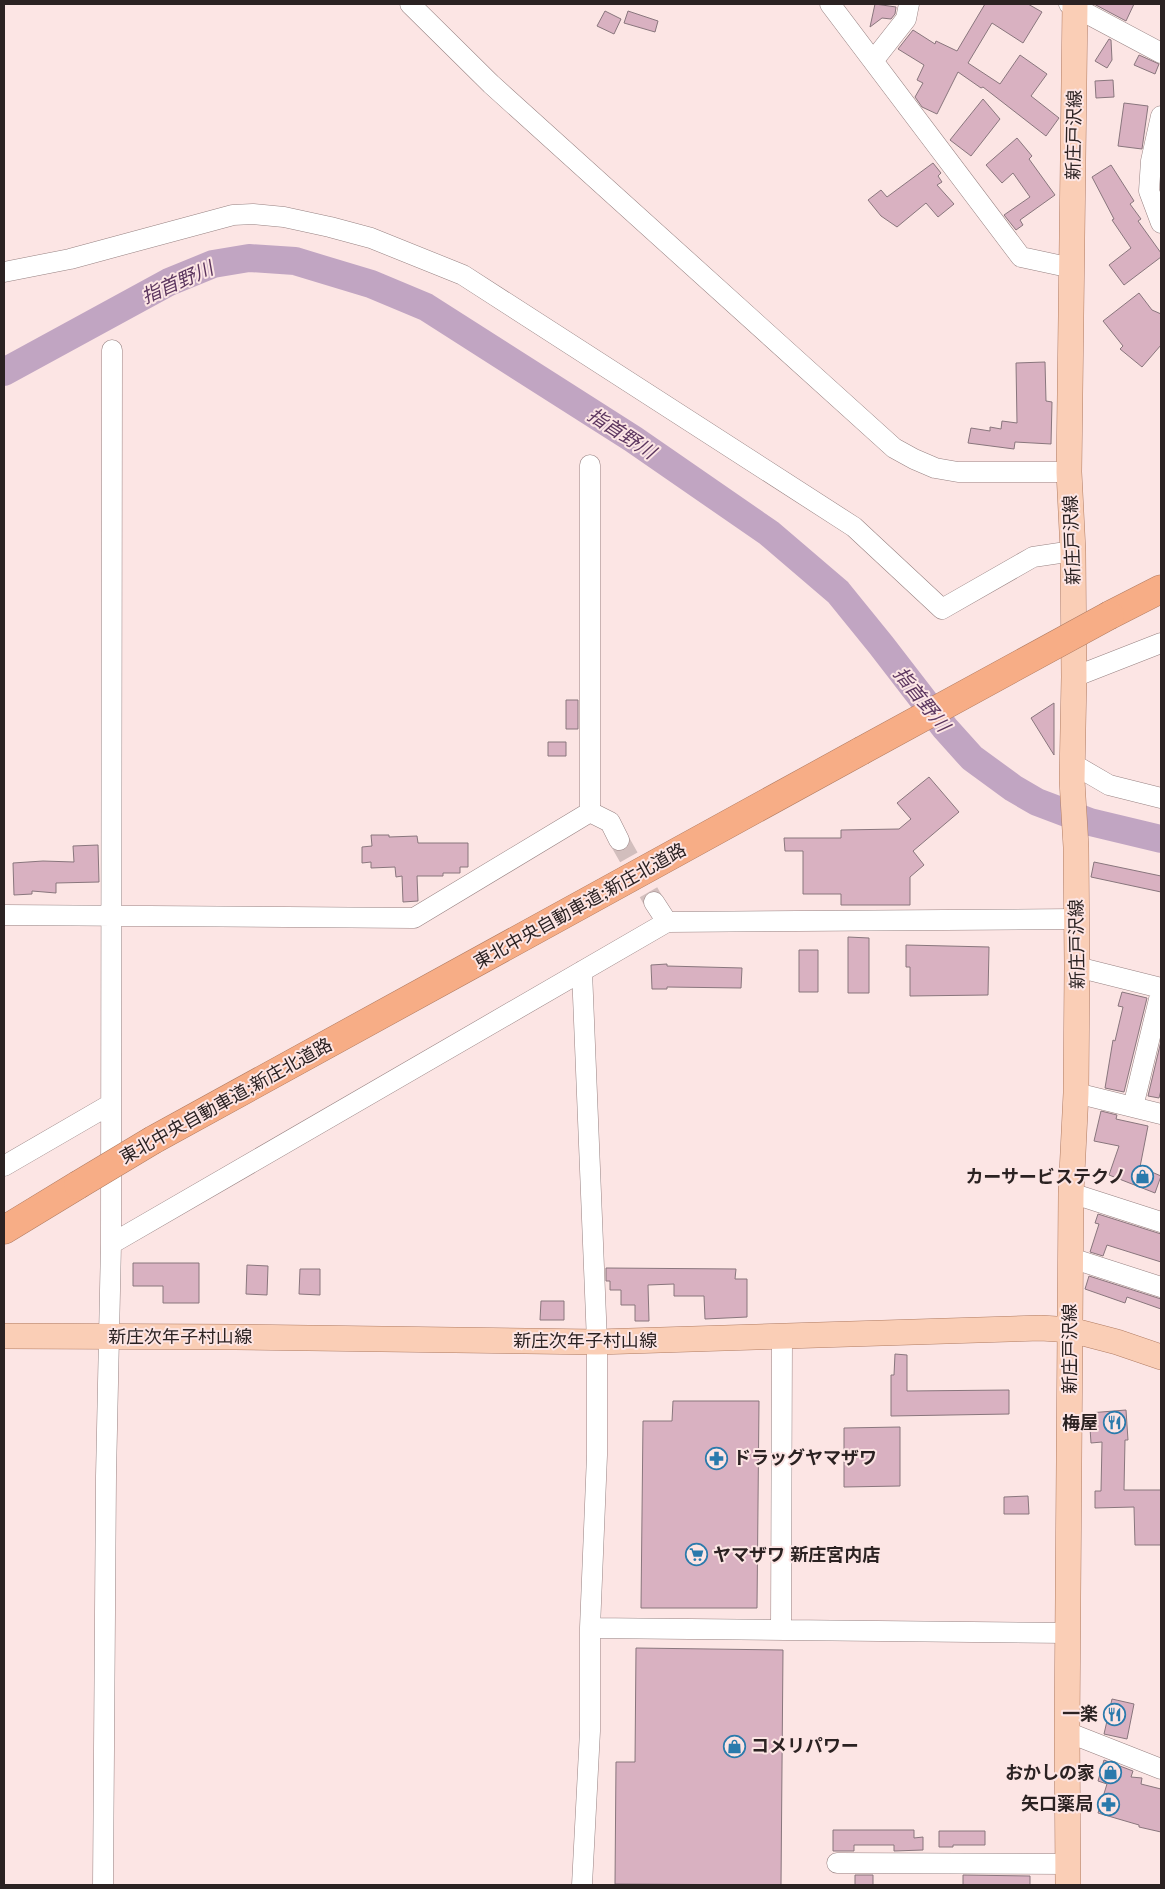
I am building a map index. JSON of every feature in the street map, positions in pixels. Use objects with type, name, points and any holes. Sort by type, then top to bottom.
[{"type":"highway","name":"東北中央自動車道;新庄北道路","points":[[4,1230],[153,1140],[861,751],[1161,589]]},
{"type":"main road","name":"新庄戸沢線","points":[[1068,1874],[1067,1732],[1071,1193],[1076,1093],[1077,967],[1076,847],[1072,772],[1074,677],[1073,551],[1069,472],[1073,5]]},
{"type":"main road","name":"新庄次年子村山線","points":[[4,1336],[597,1342],[1041,1328],[1071,1330],[1161,1356]]},
{"type":"street","points":[[410,4],[491,84],[894,448],[914,460],[935,468],[958,472],[1069,472]]},
{"type":"street","points":[[830,4],[1021,257],[1072,268]]},
{"type":"street","points":[[873,61],[906,19],[909,4]]},
{"type":"street","points":[[1073,5],[1161,53]]},
{"type":"street","points":[[1161,116],[1151,161],[1148,191],[1161,223]]},
{"type":"street","points":[[4,272],[70,259],[233,215],[253,214],[284,217],[330,227],[371,238],[462,275],[854,527],[942,609],[1034,557],[1073,551]]},
{"type":"street","points":[[103,1885],[106,1486],[111,1244],[112,350]]},
{"type":"street","points":[[590,465],[590,812]]},
{"type":"street","points":[[1074,677],[1161,644]]},
{"type":"street","points":[[1072,772],[1109,785],[1161,798]]},
{"type":"street","points":[[4,915],[414,918],[590,812]]},
{"type":"street","points":[[590,812],[610,822],[619,840]]},
{"type":"street","points":[[654,902],[667,922]]},
{"type":"street","points":[[111,1244],[667,922],[1076,919]]},
{"type":"street","points":[[1077,967],[1161,989],[1133,1107]]},
{"type":"street","points":[[582,972],[597,1342],[596,1455],[590,1628],[590,1731],[582,1885]]},
{"type":"street","points":[[1076,1093],[1161,1114]]},
{"type":"street","points":[[4,1166],[111,1104]]},
{"type":"street","points":[[1071,1193],[1161,1222]]},
{"type":"street","points":[[1071,1258],[1161,1288]]},
{"type":"street","points":[[781,1630],[782,1336]]},
{"type":"street","points":[[590,1628],[1068,1633]]},
{"type":"street","points":[[1067,1732],[1161,1768]]},
{"type":"street","points":[[837,1863],[1068,1874]]},
{"type":"building","points":[[875,4],[896,7],[895,14],[891,19],[882,18],[870,27]]},
{"type":"building","points":[[985,4],[1028,4],[1042,12],[1023,43],[992,23],[968,63],[1000,84],[1020,55],[1047,74],[1031,96],[1059,118],[1046,136],[983,87],[981,88],[958,72],[937,114],[922,107],[915,97],[923,83],[917,80],[924,65],[898,49],[913,30],[935,44],[936,41],[957,51]]},
{"type":"building","points":[[1094,4],[1134,4],[1126,21]]},
{"type":"building","points":[[605,11],[621,19],[614,34],[597,26]]},
{"type":"building","points":[[628,11],[658,21],[655,32],[624,23]]},
{"type":"building","points":[[1109,39],[1111,40],[1112,60],[1107,68],[1095,61]]},
{"type":"building","points":[[1139,55],[1159,64],[1155,74],[1134,65]]},
{"type":"building","points":[[1113,80],[1114,97],[1096,98],[1095,81]]},
{"type":"building","points":[[983,99],[1000,119],[971,156],[950,140]]},
{"type":"building","points":[[1124,103],[1148,106],[1142,149],[1118,146]]},
{"type":"building","points":[[1017,138],[1032,156],[1029,159],[1055,195],[1020,220],[1023,225],[1016,230],[1004,215],[1030,197],[1013,173],[1002,183],[986,165]]},
{"type":"building","points":[[933,163],[941,173],[938,176],[942,182],[937,185],[954,204],[938,217],[926,203],[897,227],[881,216],[868,200],[881,190],[887,197]]},
{"type":"building","points":[[1111,165],[1134,201],[1130,204],[1141,219],[1138,221],[1161,253],[1161,257],[1124,285],[1109,265],[1131,248],[1112,220],[1114,219],[1092,177]]},
{"type":"building","points":[[1139,293],[1152,310],[1161,314],[1161,345],[1142,367],[1120,349],[1123,346],[1103,321]]},
{"type":"building","points":[[1045,362],[1046,401],[1052,402],[1051,444],[1015,442],[1014,449],[968,443],[971,428],[990,431],[990,427],[1001,429],[1002,421],[1017,423],[1016,363]]},
{"type":"building","points":[[566,700],[578,700],[578,729],[566,729]]},
{"type":"building","points":[[1054,703],[1054,755],[1031,718]]},
{"type":"building","points":[[548,742],[566,742],[566,756],[548,756]]},
{"type":"building","points":[[929,777],[959,812],[913,851],[924,865],[910,877],[910,905],[841,905],[841,894],[803,894],[803,851],[785,851],[784,838],[841,838],[841,830],[899,829],[911,819],[897,803]]},
{"type":"building","points":[[371,835],[389,835],[389,837],[417,836],[418,843],[468,843],[468,867],[460,867],[460,873],[443,873],[443,876],[417,876],[418,901],[403,902],[402,876],[396,877],[395,867],[371,868],[371,862],[362,863],[362,847],[372,846]]},
{"type":"building","points":[[98,845],[99,882],[56,883],[56,893],[32,891],[32,894],[14,895],[13,863],[43,861],[74,862],[73,846]]},
{"type":"building","points":[[1094,862],[1161,876],[1161,892],[1091,877]]},
{"type":"building","points":[[848,937],[869,938],[869,993],[848,993]]},
{"type":"building","points":[[906,945],[989,947],[988,995],[910,996],[910,967],[906,967]]},
{"type":"building","points":[[799,950],[818,950],[818,992],[799,992]]},
{"type":"building","points":[[667,964],[667,966],[742,968],[741,988],[667,987],[667,989],[652,989],[651,965]]},
{"type":"building","points":[[1122,992],[1147,998],[1124,1092],[1105,1088],[1113,1040],[1115,1041],[1123,1007],[1118,1006]]},
{"type":"building","points":[[1161,1041],[1161,1090],[1159,1098],[1148,1096]]},
{"type":"building","points":[[1101,1111],[1117,1115],[1116,1119],[1148,1126],[1140,1167],[1161,1176],[1155,1193],[1109,1175],[1119,1146],[1094,1141]]},
{"type":"building","points":[[1098,1214],[1161,1234],[1161,1262],[1107,1245],[1103,1256],[1090,1252],[1099,1224],[1095,1223]]},
{"type":"building","points":[[133,1263],[199,1263],[199,1303],[163,1303],[163,1286],[133,1286]]},
{"type":"building","points":[[247,1265],[268,1266],[267,1295],[246,1294]]},
{"type":"building","points":[[606,1268],[736,1269],[735,1279],[747,1279],[747,1317],[705,1319],[704,1296],[674,1296],[674,1284],[648,1285],[649,1321],[635,1321],[635,1305],[621,1305],[621,1290],[610,1290],[610,1281],[606,1281]]},
{"type":"building","points":[[300,1269],[320,1269],[320,1295],[299,1294]]},
{"type":"building","points":[[1089,1276],[1161,1299],[1161,1309],[1127,1297],[1125,1303],[1085,1289]]},
{"type":"building","points":[[541,1301],[564,1301],[564,1320],[540,1320]]},
{"type":"building","points":[[895,1354],[907,1355],[907,1391],[1009,1390],[1009,1414],[891,1416],[891,1375],[894,1375]]},
{"type":"building","points":[[673,1401],[759,1401],[757,1608],[641,1608],[643,1421],[672,1421]]},
{"type":"building","points":[[1126,1410],[1128,1440],[1125,1440],[1124,1490],[1161,1490],[1161,1545],[1135,1545],[1134,1507],[1095,1508],[1095,1491],[1101,1491],[1102,1442],[1091,1443],[1089,1413]]},
{"type":"building","points":[[900,1427],[900,1486],[844,1487],[844,1428]]},
{"type":"building","points":[[1028,1496],[1029,1514],[1004,1514],[1004,1497]]},
{"type":"building","points":[[636,1648],[783,1650],[781,1885],[615,1884],[616,1762],[635,1762]]},
{"type":"building","points":[[1112,1699],[1134,1704],[1127,1739],[1104,1734]]},
{"type":"building","points":[[1104,1760],[1133,1771],[1131,1777],[1142,1778],[1141,1784],[1161,1789],[1161,1832],[1139,1827],[1139,1825],[1098,1813],[1107,1784],[1098,1781]]},
{"type":"building","points":[[833,1830],[914,1830],[914,1838],[923,1837],[923,1850],[894,1851],[894,1845],[854,1845],[854,1851],[833,1851]]},
{"type":"building","points":[[939,1831],[985,1831],[985,1845],[939,1847]]},
{"type":"building","points":[[855,1875],[873,1875],[873,1885],[855,1885]]},
{"type":"building","points":[[963,1875],[1030,1876],[1030,1885],[963,1885]]},
{"type":"waterway","name":"指首野川","points":[[4,372],[169,282],[213,264],[249,258],[295,261],[371,284],[426,307],[633,439],[769,533],[838,592],[945,728],[972,758],[1013,788],[1037,802],[1090,822],[1161,839]]},
{"type":"tunnel","points":[[619,840],[654,902]]},
{"type":"place","name":"カーサービステクノ","points":[[1142,1177]]},
{"type":"place","name":"梅屋","points":[[1114,1423]]},
{"type":"place","name":"ドラッグヤマザワ","points":[[717,1458]]},
{"type":"place","name":"ヤマザワ 新庄宮内店","points":[[697,1555]]},
{"type":"place","name":"一楽","points":[[1114,1714]]},
{"type":"place","name":"コメリパワー","points":[[735,1746]]},
{"type":"place","name":"おかしの家","points":[[1111,1773]]},
{"type":"place","name":"矢口薬局","points":[[1109,1804]]}]
